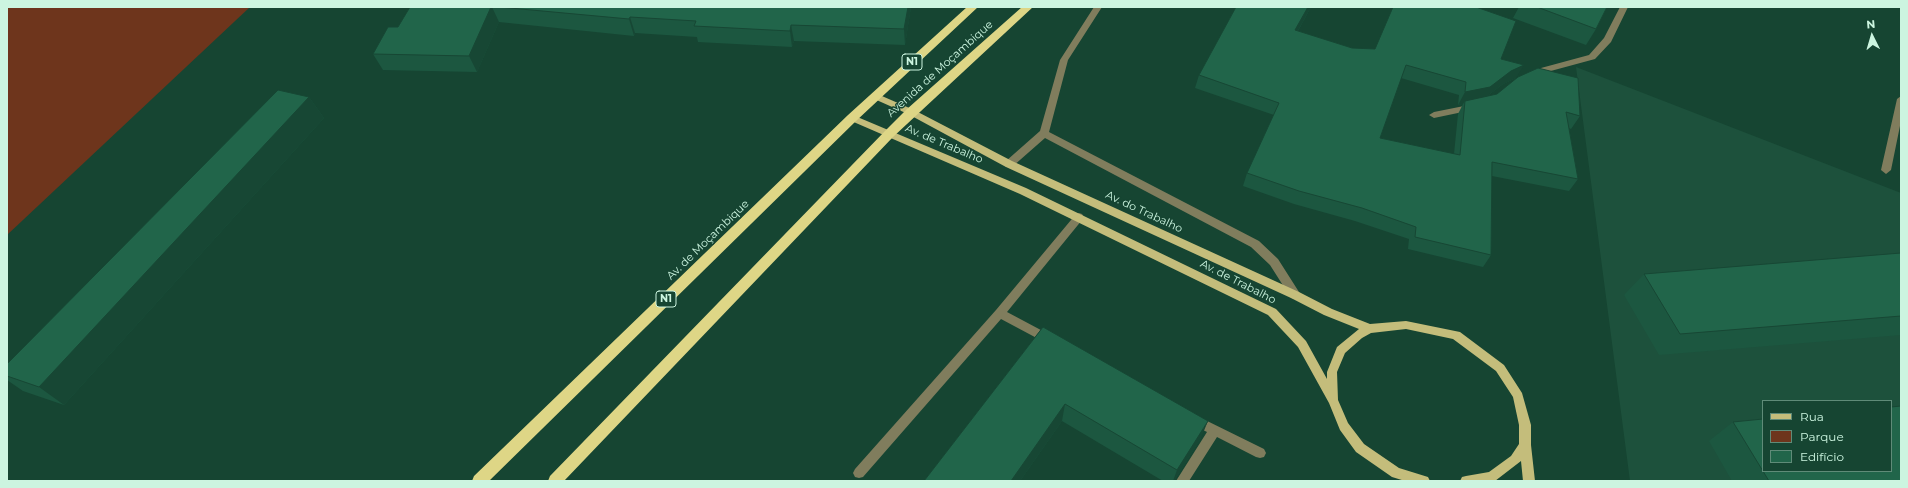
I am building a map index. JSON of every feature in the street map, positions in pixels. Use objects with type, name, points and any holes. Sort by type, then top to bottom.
[{"type":"highway","name":"N1","points":[[852,118],[973,7]]},
{"type":"highway","name":"Avenida de Moçambique","points":[[889,134],[911,112],[1028,7]]},
{"type":"highway","name":"Av. de Moçambique","points":[[479,481],[852,118]]},
{"type":"highway","points":[[555,481],[889,134]]},
{"type":"main road","name":"Av. do Trabalho","points":[[876,96],[911,112],[1009,164],[1295,295],[1328,312],[1370,328]]},
{"type":"main road","name":"Av. de Trabalho","points":[[852,118],[1023,191],[1272,312],[1302,344],[1333,401]]},
{"type":"main road","points":[[1424,481],[1396,473],[1360,448],[1344,426],[1333,401],[1332,372],[1342,350],[1370,328],[1406,325],[1456,335],[1500,368],[1518,396],[1525,425],[1525,445],[1529,481]]},
{"type":"main road","points":[[1466,481],[1491,477],[1515,460],[1525,445]]},
{"type":"street","points":[[1009,164],[1044,133],[1064,60],[1098,7]]},
{"type":"street","points":[[1528,77],[1544,70],[1592,57],[1608,40],[1624,7]]},
{"type":"street","points":[[1886,170],[1901,99]]},
{"type":"street","points":[[1434,115],[1486,104]]},
{"type":"street","points":[[1044,133],[1255,244],[1274,262],[1295,295]]},
{"type":"street","points":[[860,473],[1000,313],[1079,217]]},
{"type":"street","points":[[1000,313],[1062,347]]},
{"type":"street","points":[[1186,416],[1260,453]]},
{"type":"street","points":[[1182,481],[1214,431]]},
{"type":"shaded area","points":[[1576,67],[1901,193],[1901,481],[1630,481]]},
{"type":"green space","points":[[7,7],[250,7],[7,235]]},
{"type":"building","points":[[410,7],[491,7],[469,56],[373,54],[388,27],[398,27]]},
{"type":"building","points":[[499,7],[908,7],[904,29],[791,25],[790,31],[694,26],[696,21],[630,17],[629,19]]},
{"type":"building","points":[[1236,7],[1308,7],[1295,30],[1352,48],[1375,49],[1393,7],[1476,7],[1516,21],[1501,59],[1524,65],[1511,71],[1490,87],[1465,92],[1466,82],[1406,65],[1380,138],[1460,155],[1465,101],[1497,94],[1518,77],[1538,68],[1578,78],[1580,116],[1566,112],[1578,179],[1492,162],[1491,255],[1415,237],[1416,227],[1362,208],[1299,191],[1247,173],[1279,103],[1199,75]]},
{"type":"building","points":[[1537,7],[1607,7],[1596,29]]},
{"type":"building","points":[[278,90],[309,97],[39,387],[7,376],[7,364]]},
{"type":"building","points":[[1901,253],[1901,316],[1680,334],[1644,274]]},
{"type":"building","points":[[1043,327],[1208,421],[1177,470],[1065,404],[1011,481],[924,481]]},
{"type":"building","points":[[1901,406],[1901,481],[1769,481],[1764,472],[1892,472],[1892,407]]},
{"type":"building","points":[[1762,419],[1762,470],[1733,422]]}]
